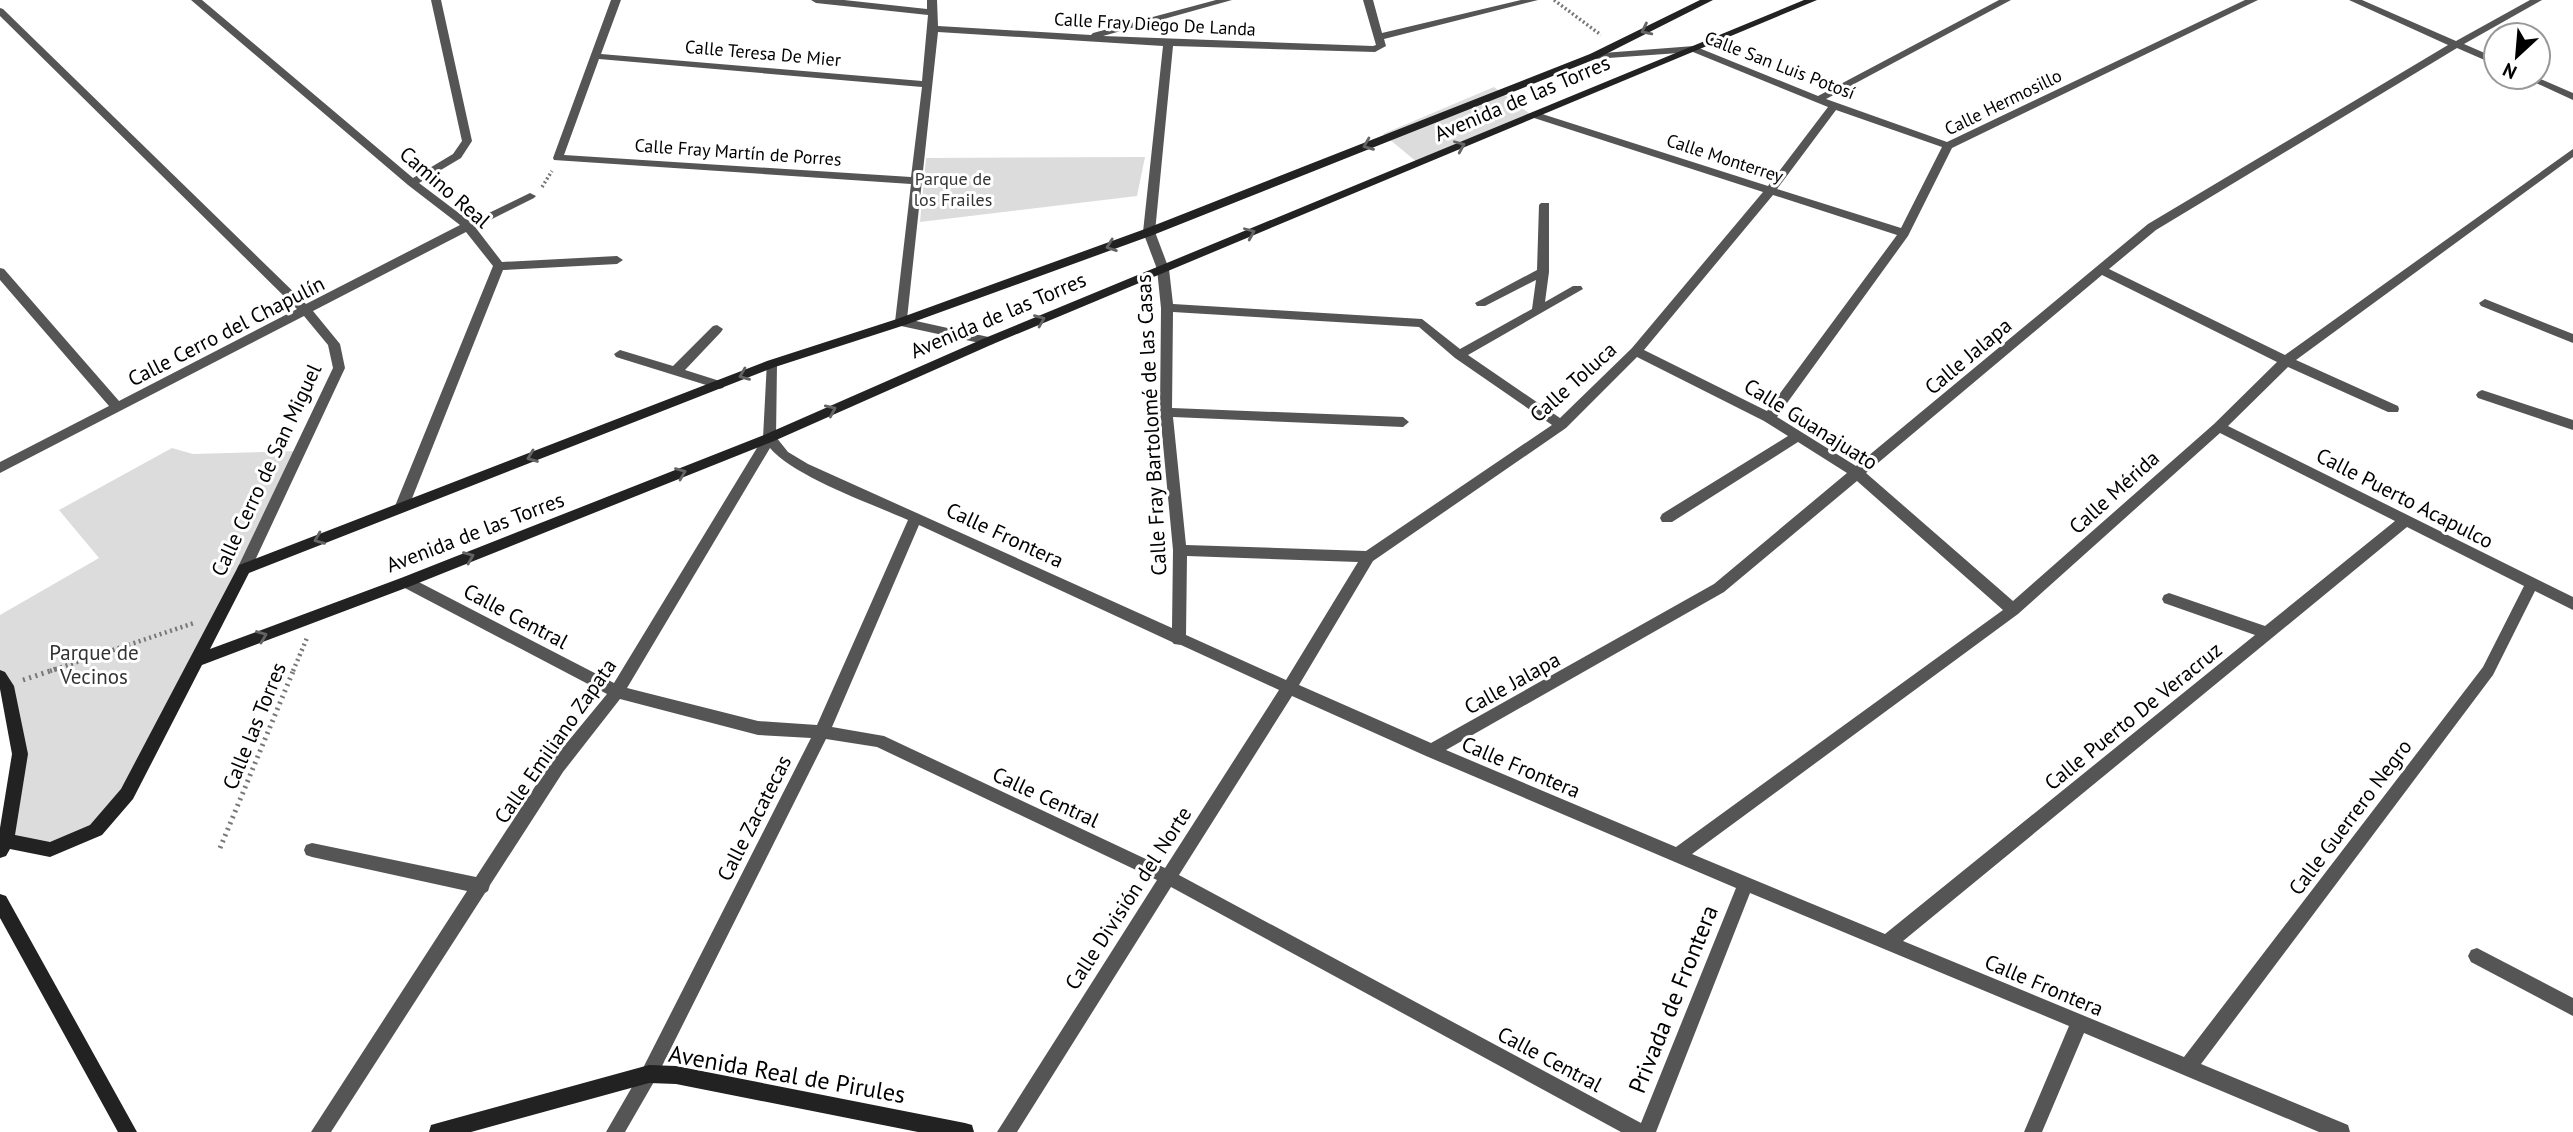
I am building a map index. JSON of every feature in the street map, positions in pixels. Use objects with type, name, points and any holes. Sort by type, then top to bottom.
[{"type":"street","name":"Camino Real","points":[[196,0],[412,183],[468,226],[499,266]]},
{"type":"street","points":[[412,183],[457,156],[467,141],[436,0]]},
{"type":"street","points":[[558,158],[616,0]]},
{"type":"street","points":[[816,0],[932,6],[933,29],[901,322],[989,341]]},
{"type":"street","points":[[1085,38],[1227,0]]},
{"type":"street","points":[[1368,0],[1379,37],[1533,0]]},
{"type":"street","name":"Avenida de las Torres","points":[[244,569],[771,364],[901,322],[1149,232],[1594,56],[1707,0]]},
{"type":"street","name":"Avenida de las Torres","points":[[198,660],[406,582],[769,438],[989,341],[1812,0]]},
{"type":"street","points":[[1819,99],[2007,0]]},
{"type":"street","name":"Calle Hermosillo","points":[[1769,418],[1904,233],[1948,146],[2253,0]]},
{"type":"street","points":[[2354,0],[2482,56]]},
{"type":"street","name":"Calle Jalapa","points":[[1431,751],[1719,588],[2152,227],[2456,44],[2537,0]]},
{"type":"street","name":"Calle Cerro de San Miguel","points":[[0,11],[306,312],[335,344],[340,356],[339,368],[244,569],[127,794],[96,830],[50,850],[3,846]]},
{"type":"street","name":"Calle Fray Diego De Landa","points":[[933,29],[1168,43],[1375,50],[1381,46],[1379,37]]},
{"type":"street","name":"Calle Fray Bartolomé de las Casas","points":[[1168,43],[1149,232],[1163,269],[1167,308],[1166,412],[1180,550],[1179,640]]},
{"type":"street","name":"Calle San Luis Potosí","points":[[1594,56],[1694,49],[1834,106],[1948,146]]},
{"type":"street","name":"Calle Teresa De Mier","points":[[595,57],[927,84]]},
{"type":"street","points":[[2552,88],[2573,97]]},
{"type":"street","name":"Calle Toluca","points":[[1289,688],[1368,557],[1561,425],[1636,351],[1770,191],[1834,106]]},
{"type":"street","name":"Calle Monterrey","points":[[1535,115],[1904,233]]},
{"type":"street","name":"Calle Mérida","points":[[1676,856],[2013,610],[2219,427],[2286,361],[2573,152]]},
{"type":"street","name":"Calle Fray Martín de Porres","points":[[558,158],[916,181]]},
{"type":"street","name":"Calle Cerro del Chapulín","points":[[0,468],[530,196]]},
{"type":"street","points":[[1538,310],[1543,272],[1545,205]]},
{"type":"street","points":[[402,506],[499,266],[617,260]]},
{"type":"street","points":[[2101,270],[2286,361],[2393,409]]},
{"type":"street","points":[[0,272],[118,408]]},
{"type":"street","points":[[1480,303],[1543,272]]},
{"type":"street","points":[[1459,355],[1577,289]]},
{"type":"street","points":[[2485,303],[2573,339]]},
{"type":"street","points":[[1167,308],[1408,320],[1422,323],[1459,355],[1561,425]]},
{"type":"street","points":[[676,372],[717,329]]},
{"type":"street","name":"Calle Guanajuato","points":[[1636,351],[1769,418],[1857,473],[2013,610]]},
{"type":"street","points":[[620,354],[719,385]]},
{"type":"street","points":[[769,438],[771,364]]},
{"type":"street","points":[[2482,395],[2573,425]]},
{"type":"street","points":[[1166,412],[1403,422]]},
{"type":"street","name":"Calle Puerto Acapulco","points":[[2219,427],[2573,604]]},
{"type":"street","points":[[1667,518],[1798,436]]},
{"type":"street","name":"Calle Frontera","points":[[769,438],[783,456],[803,467],[1179,640],[1676,856],[2342,1132]]},
{"type":"street","name":"Calle Emiliano Zapata","points":[[320,1132],[558,766],[617,692],[769,438]]},
{"type":"street","name":"Calle Zacatecas","points":[[615,1132],[649,1074],[822,732],[916,517]]},
{"type":"street","name":"Calle Puerto De Veracruz","points":[[1888,942],[2405,521]]},
{"type":"street","points":[[1180,550],[1368,557]]},
{"type":"street","name":"Calle Central","points":[[406,582],[617,692],[758,728],[822,732],[879,741],[1168,877],[1640,1132]]},
{"type":"street","name":"Calle Guerrero Negro","points":[[2188,1066],[2488,671],[2531,585]]},
{"type":"street","points":[[2169,598],[2268,633]]},
{"type":"street","points":[[3,681],[20,754],[3,846]]},
{"type":"street","name":"Calle División del Norte","points":[[1006,1132],[1289,688]]},
{"type":"street","points":[[312,850],[482,886]]},
{"type":"street","name":"Privada de Frontera","points":[[1647,1132],[1745,885]]},
{"type":"street","points":[[0,902],[128,1132]]},
{"type":"street","points":[[2477,956],[2573,1007]]},
{"type":"street","points":[[2033,1132],[2079,1023]]},
{"type":"street","name":"Avenida Real de Pirules","points":[[438,1132],[649,1074],[676,1075],[965,1132]]},
{"type":"path","points":[[1553,0],[1614,45]]},
{"type":"path","points":[[530,196],[550,179],[558,158]]},
{"type":"path","points":[[3,681],[222,614]]},
{"type":"path","name":"Calle las Torres","points":[[220,848],[316,616]]},
{"type":"green space","points":[[1494,87],[1530,114],[1418,163],[1383,134]]},
{"type":"green space","name":"Parque de los Frailes","points":[[1145,157],[1137,196],[920,222],[926,158]]},
{"type":"green space","name":"Parque de Vecinos","points":[[172,448],[193,454],[299,451],[127,794],[96,830],[50,850],[6,841],[14,744],[0,676],[0,615],[99,558],[59,510]]}]
